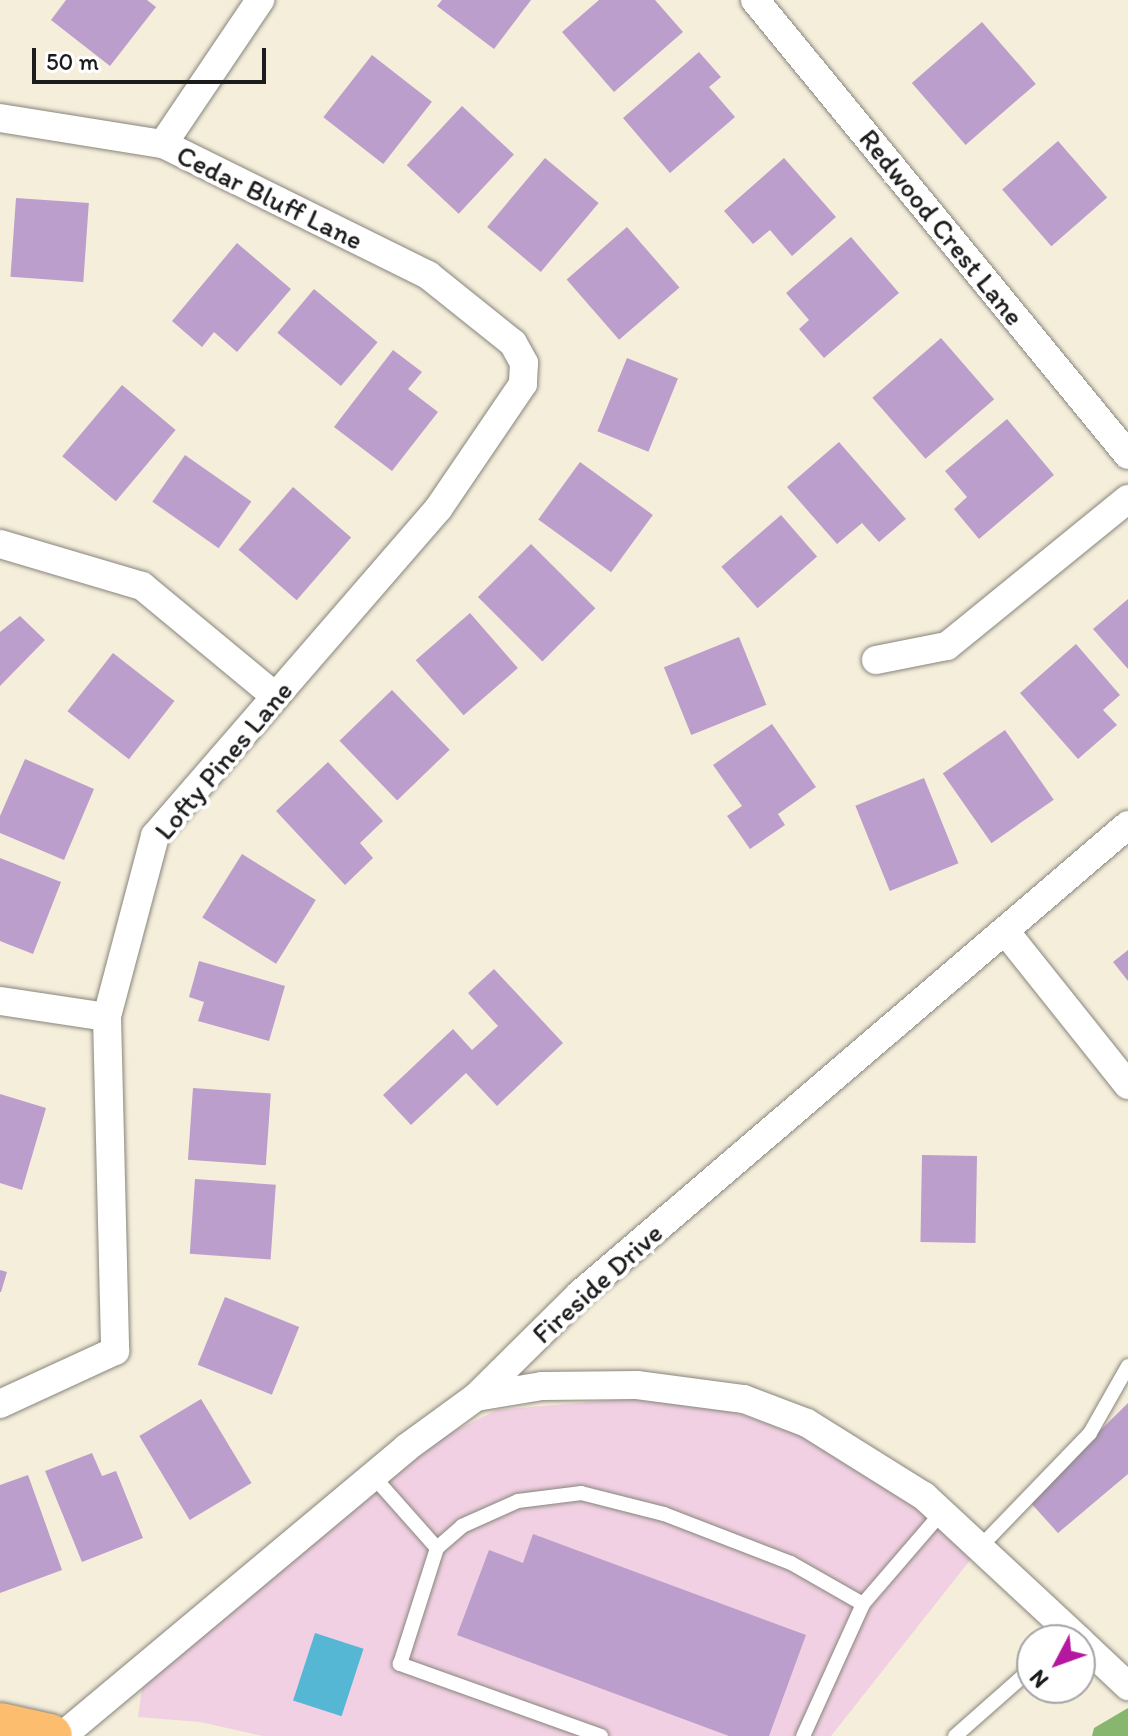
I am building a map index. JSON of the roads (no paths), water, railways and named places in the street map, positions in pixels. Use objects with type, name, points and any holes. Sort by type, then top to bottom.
[{"type":"main road","points":[[0,1725],[50,1736]]},
{"type":"street","points":[[163,144],[260,0]]},
{"type":"street","name":"Redwood Crest Lane","points":[[755,0],[1128,455]]},
{"type":"street","name":"Cedar Bluff Lane","points":[[0,118],[163,144],[428,275],[513,343]]},
{"type":"street","name":"Lofty Pines Lane","points":[[0,1404],[115,1351],[107,1017],[155,836],[275,696],[388,572],[506,412],[523,384],[524,363],[513,343]]},
{"type":"street","points":[[876,660],[947,646],[1128,499]]},
{"type":"street","points":[[0,544],[142,586],[275,696]]},
{"type":"street","name":"Fireside Drive","points":[[62,1736],[373,1476],[476,1397],[580,1294],[1128,825]]},
{"type":"street","points":[[1005,931],[1128,1085]]},
{"type":"street","points":[[0,1001],[107,1017]]},
{"type":"street","points":[[476,1397],[542,1386],[637,1385],[744,1399],[807,1423],[942,1512],[1059,1624]]},
{"type":"street","points":[[1096,1658],[1128,1686]]},
{"type":"lane","points":[[980,1547],[1090,1433],[1128,1366]]},
{"type":"lane","points":[[373,1476],[437,1548]]},
{"type":"lane","points":[[601,1736],[400,1664],[437,1548],[462,1526],[518,1501],[581,1493],[664,1514],[791,1563],[863,1604]]},
{"type":"lane","points":[[803,1736],[863,1604],[942,1512]]},
{"type":"lane","points":[[955,1736],[1016,1682]]},
{"type":"water","points":[[315,1633],[364,1649],[342,1716],[293,1701]]}]
